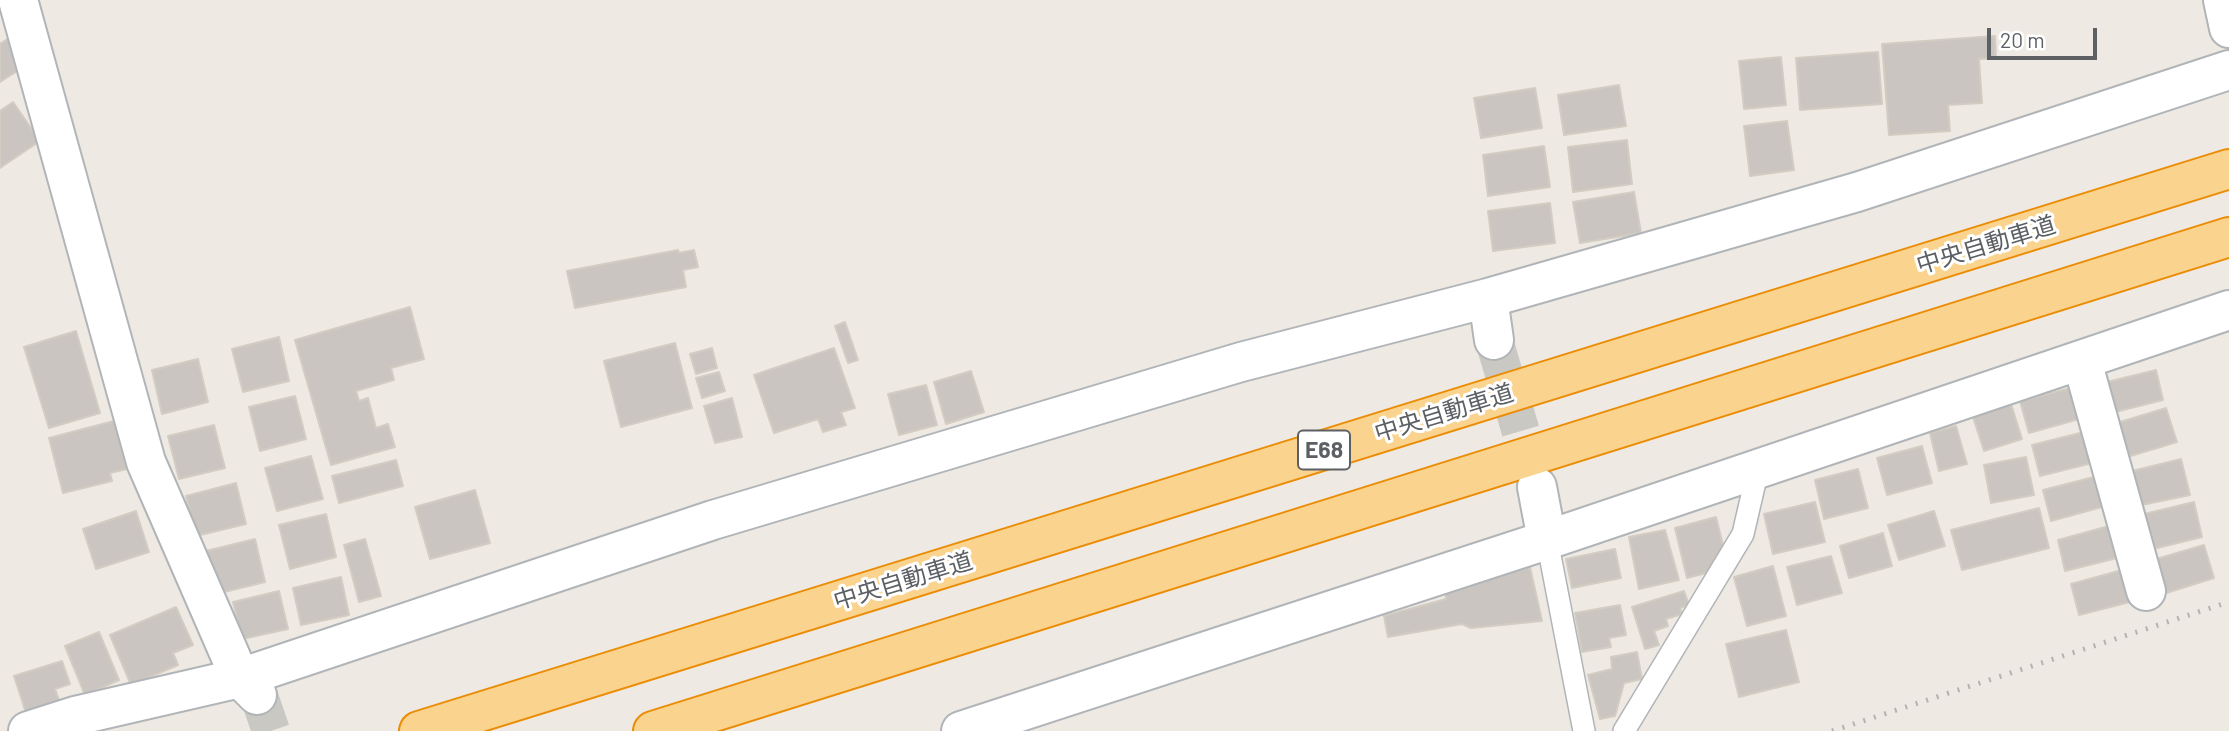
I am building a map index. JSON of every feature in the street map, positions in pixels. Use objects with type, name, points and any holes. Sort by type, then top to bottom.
[{"type":"highway","name":"中央自動車道","points":[[419,731],[2229,169]]},
{"type":"highway","points":[[653,731],[2229,237]]},
{"type":"street","points":[[18,0],[146,462],[249,687]]},
{"type":"street","points":[[2222,0],[2229,28]]},
{"type":"street","points":[[28,731],[75,716],[249,687],[726,516],[1241,362],[1488,298],[1857,192],[2229,70]]},
{"type":"street","points":[[1488,298],[1494,340]]},
{"type":"street","points":[[961,731],[1548,540],[2229,310]]},
{"type":"street","points":[[2082,360],[2146,591]]},
{"type":"street","points":[[1537,487],[1548,540]]},
{"type":"lane","points":[[1624,731],[1743,534],[1759,469]]},
{"type":"lane","points":[[1548,540],[1584,731]]},
{"type":"building","points":[[12,36],[30,63],[0,82],[0,44]]},
{"type":"building","points":[[1995,36],[1996,58],[1979,59],[1982,103],[1948,105],[1950,131],[1889,135],[1882,44]]},
{"type":"building","points":[[1878,52],[1882,104],[1800,110],[1796,58]]},
{"type":"building","points":[[1781,57],[1786,105],[1744,109],[1739,61]]},
{"type":"building","points":[[1619,85],[1626,126],[1564,135],[1558,95]]},
{"type":"building","points":[[1535,88],[1542,128],[1481,138],[1474,98]]},
{"type":"building","points":[[13,102],[40,141],[0,168],[0,111]]},
{"type":"building","points":[[1787,121],[1794,170],[1750,176],[1744,126]]},
{"type":"building","points":[[1627,140],[1632,184],[1573,192],[1568,147]]},
{"type":"building","points":[[1544,146],[1550,187],[1488,196],[1483,155]]},
{"type":"building","points":[[1634,192],[1641,233],[1580,243],[1573,202]]},
{"type":"building","points":[[1550,203],[1555,243],[1493,251],[1488,211]]},
{"type":"building","points":[[678,250],[679,253],[694,250],[698,267],[683,270],[686,287],[575,308],[567,271]]},
{"type":"building","points":[[410,307],[424,359],[391,368],[394,380],[356,391],[359,401],[368,398],[376,428],[388,424],[395,447],[331,465],[295,340]]},
{"type":"building","points":[[845,322],[858,360],[848,363],[835,326]]},
{"type":"building","points":[[76,331],[100,413],[49,428],[24,347]]},
{"type":"building","points":[[279,337],[289,381],[243,392],[232,349]]},
{"type":"building","points":[[675,343],[692,408],[621,427],[604,361]]},
{"type":"building","points":[[712,348],[717,368],[696,374],[690,354]]},
{"type":"building","points":[[834,348],[855,408],[841,412],[846,425],[823,432],[818,419],[774,433],[754,375]]},
{"type":"building","points":[[198,359],[208,402],[162,414],[152,370]]},
{"type":"building","points":[[2156,370],[2163,400],[2111,413],[2103,383]]},
{"type":"building","points":[[971,371],[984,412],[946,424],[934,382]]},
{"type":"building","points":[[719,372],[725,391],[702,398],[696,378]]},
{"type":"building","points":[[926,385],[937,425],[899,435],[888,394]]},
{"type":"building","points":[[2071,388],[2079,419],[2029,433],[2020,401]]},
{"type":"building","points":[[295,396],[306,439],[260,451],[249,407]]},
{"type":"building","points":[[732,398],[742,437],[715,443],[704,406]]},
{"type":"building","points":[[2011,404],[2022,439],[1984,451],[1973,417]]},
{"type":"building","points":[[2166,408],[2177,442],[2127,457],[2117,423]]},
{"type":"building","points":[[114,421],[127,469],[110,473],[112,481],[63,493],[49,438]]},
{"type":"building","points":[[214,425],[225,468],[179,479],[168,436]]},
{"type":"building","points":[[1956,426],[1967,464],[1939,471],[1930,433]]},
{"type":"building","points":[[2084,432],[2092,463],[2040,476],[2032,445]]},
{"type":"building","points":[[1922,446],[1932,483],[1887,495],[1877,458]]},
{"type":"building","points":[[311,456],[323,499],[277,511],[265,468]]},
{"type":"building","points":[[2026,457],[2034,495],[1991,503],[1984,465]]},
{"type":"building","points":[[2181,459],[2190,495],[2137,506],[2128,472]]},
{"type":"building","points":[[396,460],[403,486],[339,503],[332,476]]},
{"type":"building","points":[[1858,469],[1868,508],[1824,519],[1815,480]]},
{"type":"building","points":[[2094,477],[2102,507],[2051,521],[2043,490]]},
{"type":"building","points":[[236,483],[246,524],[196,536],[186,496]]},
{"type":"building","points":[[475,490],[490,543],[430,559],[415,507]]},
{"type":"building","points":[[1815,502],[1825,542],[1773,554],[1764,514]]},
{"type":"building","points":[[2194,502],[2202,537],[2149,550],[2140,515]]},
{"type":"building","points":[[2039,508],[2049,548],[1962,570],[1951,530]]},
{"type":"building","points":[[136,511],[149,552],[96,569],[83,529]]},
{"type":"building","points":[[1934,511],[1945,546],[1899,560],[1888,525]]},
{"type":"building","points":[[326,514],[336,557],[290,569],[279,525]]},
{"type":"building","points":[[1716,517],[1724,549],[1710,572],[1687,578],[1675,528]]},
{"type":"building","points":[[2109,526],[2117,558],[2065,571],[2058,540]]},
{"type":"building","points":[[1665,530],[1679,580],[1639,589],[1629,537]]},
{"type":"building","points":[[1883,533],[1892,566],[1849,578],[1840,546]]},
{"type":"building","points":[[255,539],[265,582],[216,594],[206,551]]},
{"type":"building","points":[[365,539],[381,596],[359,602],[344,545]]},
{"type":"building","points":[[2204,545],[2214,578],[2163,594],[2153,560]]},
{"type":"building","points":[[1615,549],[1621,578],[1572,588],[1566,559]]},
{"type":"building","points":[[1831,556],[1842,593],[1797,605],[1787,567]]},
{"type":"building","points":[[1773,566],[1786,616],[1747,626],[1734,577]]},
{"type":"building","points":[[1530,567],[1542,621],[1471,628],[1462,624],[1388,637],[1384,616],[1446,599],[1445,590]]},
{"type":"building","points":[[2122,570],[2130,602],[2079,615],[2071,584]]},
{"type":"building","points":[[341,577],[349,615],[301,625],[293,588]]},
{"type":"building","points":[[279,591],[288,629],[242,639],[233,602]]},
{"type":"building","points":[[1684,591],[1689,605],[1680,608],[1682,614],[1666,619],[1668,626],[1654,631],[1659,645],[1645,649],[1632,607]]},
{"type":"building","points":[[1620,605],[1626,635],[1609,638],[1611,647],[1582,652],[1575,613]]},
{"type":"building","points":[[176,607],[193,645],[173,653],[178,665],[131,685],[110,635]]},
{"type":"building","points":[[1786,630],[1799,682],[1739,697],[1726,644]]},
{"type":"building","points":[[99,632],[119,680],[85,695],[65,646]]},
{"type":"building","points":[[1637,652],[1642,679],[1624,683],[1615,716],[1600,719],[1588,675],[1612,669],[1611,657]]},
{"type":"building","points":[[62,661],[70,684],[55,689],[61,705],[27,716],[14,676]]},
{"type":"tunnel","points":[[1494,340],[1537,487]]},
{"type":"tunnel","points":[[259,696],[271,731]]},
{"type":"railway","points":[[1832,731],[2229,602]]}]
